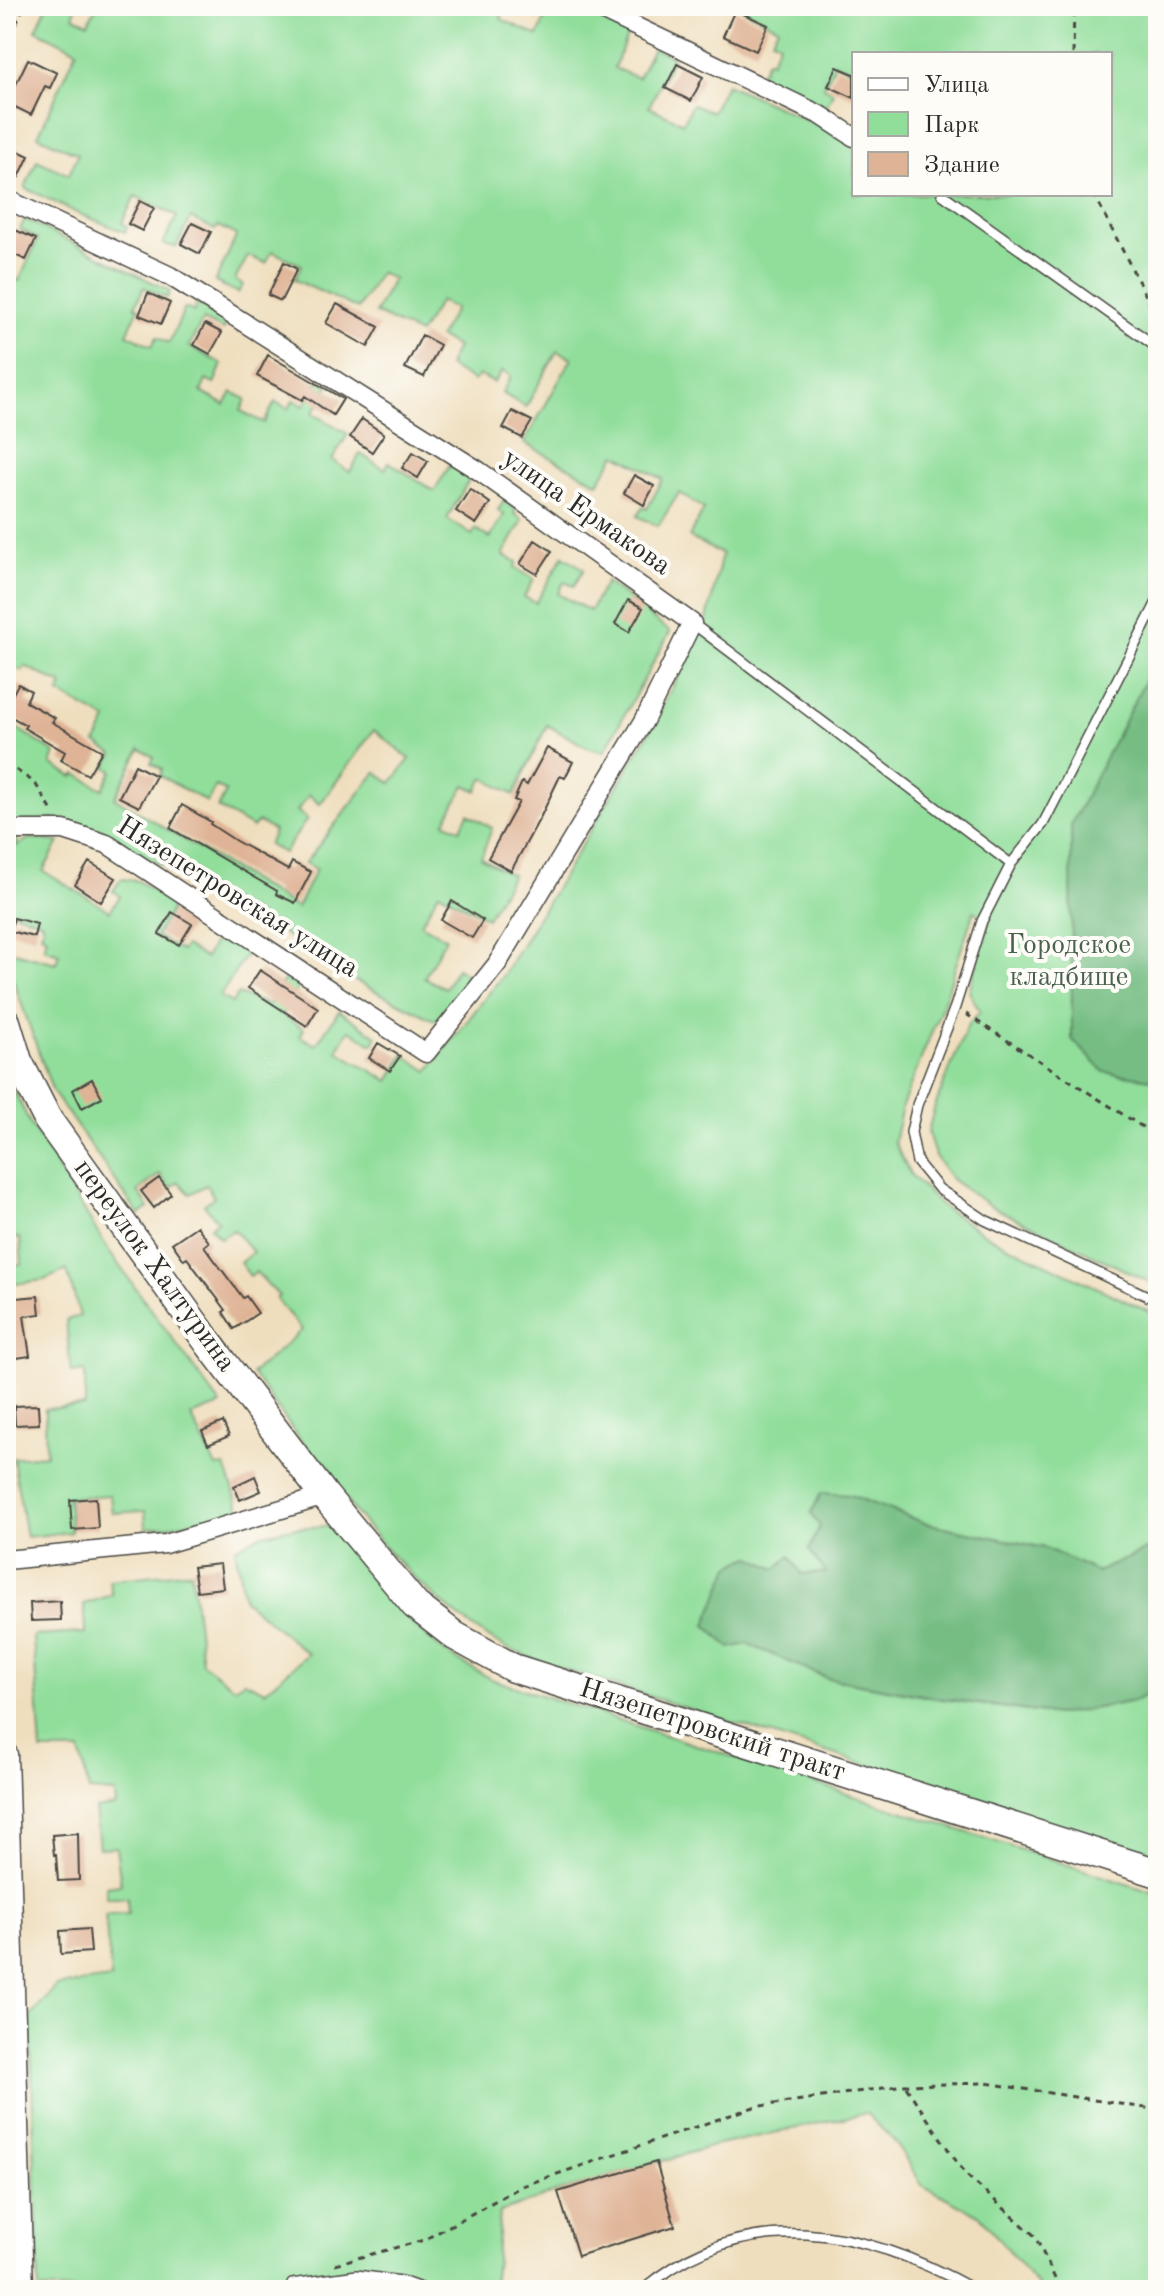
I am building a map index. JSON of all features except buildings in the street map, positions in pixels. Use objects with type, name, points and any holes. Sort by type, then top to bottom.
[{"type":"main road","name":"переулок Халтурина","points":[[6,1026],[18,1061],[48,1120],[210,1345],[325,1496]]},
{"type":"main road","name":"Нязепетровский тракт","points":[[325,1496],[415,1605],[455,1636],[513,1668],[1158,1873]]},
{"type":"street","points":[[593,6],[822,116],[852,136]]},
{"type":"street","name":"улица Ермакова","points":[[6,199],[170,276],[479,471],[692,623]]},
{"type":"street","name":"Нязепетровская улица","points":[[6,830],[64,830],[107,844],[426,1053],[497,964],[644,721],[692,623]]},
{"type":"street","points":[[6,1560],[165,1544],[325,1496]]},
{"type":"street","points":[[6,1754],[22,2290]]},
{"type":"lane","points":[[945,196],[1158,348]]},
{"type":"lane","points":[[1158,600],[1043,824],[1011,864],[982,921],[955,1007],[917,1105],[911,1132],[917,1162],[939,1189],[985,1220],[1158,1301]]},
{"type":"lane","points":[[692,623],[1011,864]]},
{"type":"lane","points":[[643,2290],[661,2275],[704,2250],[764,2234],[828,2235],[869,2244],[939,2270],[975,2290]]},
{"type":"lane","points":[[292,2284],[357,2275],[401,2281],[426,2290]]},
{"type":"path","points":[[6,46],[24,6]]},
{"type":"path","points":[[1073,52],[1074,6]]},
{"type":"path","points":[[1095,196],[1158,320]]},
{"type":"path","points":[[6,763],[35,783],[64,830]]},
{"type":"path","points":[[955,1007],[1158,1137]]},
{"type":"path","points":[[328,2267],[424,2240],[522,2186],[754,2107],[904,2085],[986,2083],[1158,2110]]},
{"type":"path","points":[[904,2085],[965,2174],[1035,2236],[1063,2290]]},
{"type":"green space","name":"Городское кладбище","points":[[47,6],[73,6],[76,8],[73,16],[88,23],[97,6],[489,6],[503,13],[501,19],[538,36],[550,6],[578,6],[629,31],[614,68],[638,78],[653,48],[673,57],[649,107],[683,123],[692,104],[712,112],[726,84],[817,124],[852,145],[852,196],[1112,196],[1112,52],[852,52],[852,70],[835,63],[824,87],[833,92],[826,108],[759,76],[767,60],[771,61],[779,43],[772,39],[778,27],[737,6],[1158,6],[1158,1286],[992,1207],[952,1180],[935,1156],[928,1132],[934,1109],[968,1024],[980,1012],[969,991],[989,922],[974,911],[943,1004],[902,1106],[894,1142],[910,1174],[941,1206],[993,1239],[1158,1316],[1158,1549],[1153,1547],[1097,1572],[1045,1548],[925,1523],[850,1495],[820,1526],[827,1573],[802,1574],[748,1644],[827,1678],[935,1698],[1057,1715],[1135,1701],[1158,1687],[1158,1856],[546,1664],[495,1642],[458,1616],[391,1554],[333,1484],[252,1374],[302,1330],[276,1299],[279,1296],[256,1272],[250,1276],[240,1263],[253,1252],[234,1230],[220,1238],[210,1227],[218,1221],[204,1205],[214,1197],[206,1185],[190,1194],[179,1182],[170,1188],[160,1174],[138,1191],[149,1208],[139,1215],[53,1092],[6,960],[6,950],[56,963],[59,953],[44,948],[47,937],[41,934],[41,921],[13,912],[6,906],[6,721],[55,753],[51,764],[103,789],[112,771],[106,767],[113,754],[96,743],[107,720],[59,693],[63,685],[25,666],[22,671],[6,662],[6,311],[14,293],[6,290],[6,275],[19,281],[38,239],[20,229],[25,219],[170,291],[167,298],[144,287],[135,306],[139,308],[127,334],[152,346],[157,337],[169,343],[185,308],[194,312],[197,303],[229,319],[224,330],[203,320],[189,346],[222,364],[214,384],[206,380],[201,392],[225,405],[232,392],[246,399],[241,411],[264,423],[275,402],[289,409],[293,400],[304,406],[319,379],[329,386],[313,413],[348,434],[332,460],[350,472],[360,454],[385,469],[389,462],[434,491],[452,462],[470,478],[447,519],[472,535],[476,529],[490,538],[504,515],[498,510],[504,501],[516,509],[514,513],[523,520],[503,555],[517,562],[515,568],[534,579],[524,597],[536,603],[563,556],[584,569],[574,586],[564,582],[558,594],[590,611],[606,582],[635,603],[638,598],[652,608],[648,615],[670,632],[604,752],[587,747],[547,725],[514,795],[484,778],[477,791],[465,785],[445,822],[460,830],[468,814],[492,828],[481,858],[512,875],[487,918],[439,892],[421,924],[446,938],[424,978],[445,988],[457,968],[469,976],[436,1021],[341,974],[255,913],[146,857],[113,836],[71,822],[50,819],[19,823],[17,846],[30,838],[59,842],[43,871],[110,911],[120,896],[113,891],[121,879],[138,881],[174,904],[156,936],[181,951],[185,946],[205,958],[219,934],[247,953],[220,996],[232,1003],[238,994],[269,1005],[286,977],[299,986],[282,1015],[304,1029],[300,1036],[316,1045],[339,1011],[377,1036],[373,1044],[349,1030],[337,1051],[389,1081],[404,1055],[428,1071],[504,974],[645,740],[707,620],[722,554],[689,537],[704,509],[679,493],[658,526],[637,516],[643,507],[647,509],[663,479],[616,454],[598,483],[524,443],[572,358],[557,351],[526,407],[502,393],[511,376],[502,371],[494,383],[479,375],[474,381],[448,366],[457,347],[439,337],[455,309],[440,301],[419,334],[375,313],[393,279],[380,272],[358,309],[295,280],[301,265],[272,251],[266,263],[248,256],[235,280],[243,285],[238,293],[215,282],[237,235],[218,226],[215,230],[191,218],[176,247],[163,244],[177,216],[135,196],[122,223],[127,226],[125,232],[25,188],[37,160],[69,175],[78,154],[38,136],[77,50],[36,30]],"holes":[[[374,730],[410,759],[391,783],[376,772],[305,863],[316,869],[297,908],[115,798],[140,749],[154,757],[151,763],[162,769],[160,776],[207,802],[216,786],[226,792],[218,808],[253,828],[258,822],[274,831],[268,845],[284,853],[307,819],[297,811],[309,795],[320,804]]]},
{"type":"green space","points":[[1158,655],[1158,1080],[1104,1072],[1072,1039],[1071,825]]},
{"type":"green space","points":[[6,1074],[30,1123],[110,1253],[221,1405],[191,1416],[216,1467],[225,1466],[242,1515],[146,1528],[145,1511],[112,1513],[110,1495],[68,1498],[71,1532],[26,1537],[13,1458],[46,1455],[45,1409],[85,1406],[85,1371],[71,1373],[66,1320],[80,1316],[67,1270],[44,1280],[6,1285],[6,1266],[22,1264],[20,1238],[6,1239]]},
{"type":"green space","points":[[821,1493],[850,1495],[925,1523],[1045,1548],[1097,1572],[1153,1547],[1158,1549],[1158,1687],[1135,1701],[1057,1715],[827,1678],[748,1644],[730,1648],[706,1625],[730,1566],[750,1556],[776,1569],[790,1556],[802,1574],[826,1573],[809,1550],[820,1526],[811,1514]]},
{"type":"green space","points":[[330,1526],[415,1626],[448,1654],[491,1679],[1158,1894],[1158,2290],[1041,2290],[979,2215],[922,2185],[896,2143],[866,2113],[709,2147],[500,2212],[493,2290],[39,2290],[30,2017],[57,1986],[111,1979],[105,1915],[128,1914],[127,1898],[106,1898],[106,1886],[121,1884],[116,1847],[99,1848],[95,1809],[116,1806],[115,1793],[89,1791],[80,1751],[41,1751],[33,1636],[85,1633],[84,1604],[112,1595],[109,1580],[191,1571],[202,1663],[234,1687],[244,1681],[265,1691],[308,1654],[244,1600],[235,1548],[263,1534],[293,1528]]}]
